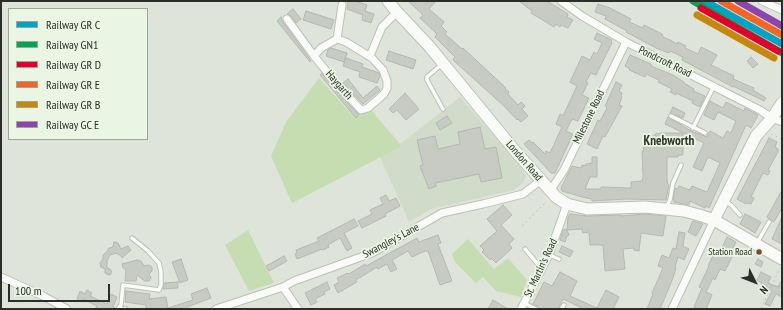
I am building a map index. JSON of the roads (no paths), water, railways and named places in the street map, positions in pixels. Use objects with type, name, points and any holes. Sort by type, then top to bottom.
[{"type":"main road","name":"London Road","points":[[388,1],[541,180],[549,196],[556,197],[567,204],[587,209],[645,207],[684,211],[714,220],[782,259]]},
{"type":"main road","points":[[714,220],[747,153],[761,129],[777,120],[782,102]]},
{"type":"street","name":"Pondcroft Road","points":[[561,1],[582,16],[626,42],[714,86],[777,120]]},
{"type":"street","points":[[762,1],[782,10]]},
{"type":"street","points":[[287,20],[314,56],[322,48],[337,39],[342,5]]},
{"type":"street","points":[[370,56],[382,27],[397,12]]},
{"type":"street","name":"Haygarth","points":[[314,56],[360,110],[368,108],[384,94],[387,88],[387,81],[383,70],[370,56],[337,39]]},
{"type":"street","name":"Milestone Road","points":[[549,196],[564,170],[626,42]]},
{"type":"street","name":"Swangley's Lane","points":[[216,309],[284,287],[294,281],[372,253],[442,213],[523,194],[541,180]]},
{"type":"street","name":"St. Martin's Road","points":[[523,306],[543,269],[567,204]]},
{"type":"street","points":[[672,309],[714,220]]},
{"type":"street","points":[[1,277],[67,309]]},
{"type":"street","points":[[284,287],[298,309]]},
{"type":"lane","points":[[443,64],[427,77],[427,80],[443,109]]},
{"type":"lane","points":[[693,128],[714,86]]},
{"type":"lane","points":[[671,116],[705,133]]},
{"type":"lane","points":[[665,208],[670,200],[673,183],[681,165]]},
{"type":"lane","points":[[723,200],[731,205],[740,215]]},
{"type":"lane","points":[[756,244],[770,222]]},
{"type":"lane","points":[[118,309],[121,305],[123,285],[159,290],[161,285],[159,263],[148,250],[132,238]]},
{"type":"lane","points":[[525,249],[543,269]]},
{"type":"lane","points":[[549,255],[559,259]]},
{"type":"lane","points":[[561,309],[564,305]]},
{"type":"lane","points":[[523,306],[536,309]]},
{"type":"lane","points":[[118,309],[126,309]]},
{"type":"rail line","name":"GN1","points":[[693,1],[782,53]]},
{"type":"place","name":"Station Road","points":[[759,252]]},
{"type":"district","name":"Knebworth","points":[[669,141]]}]
